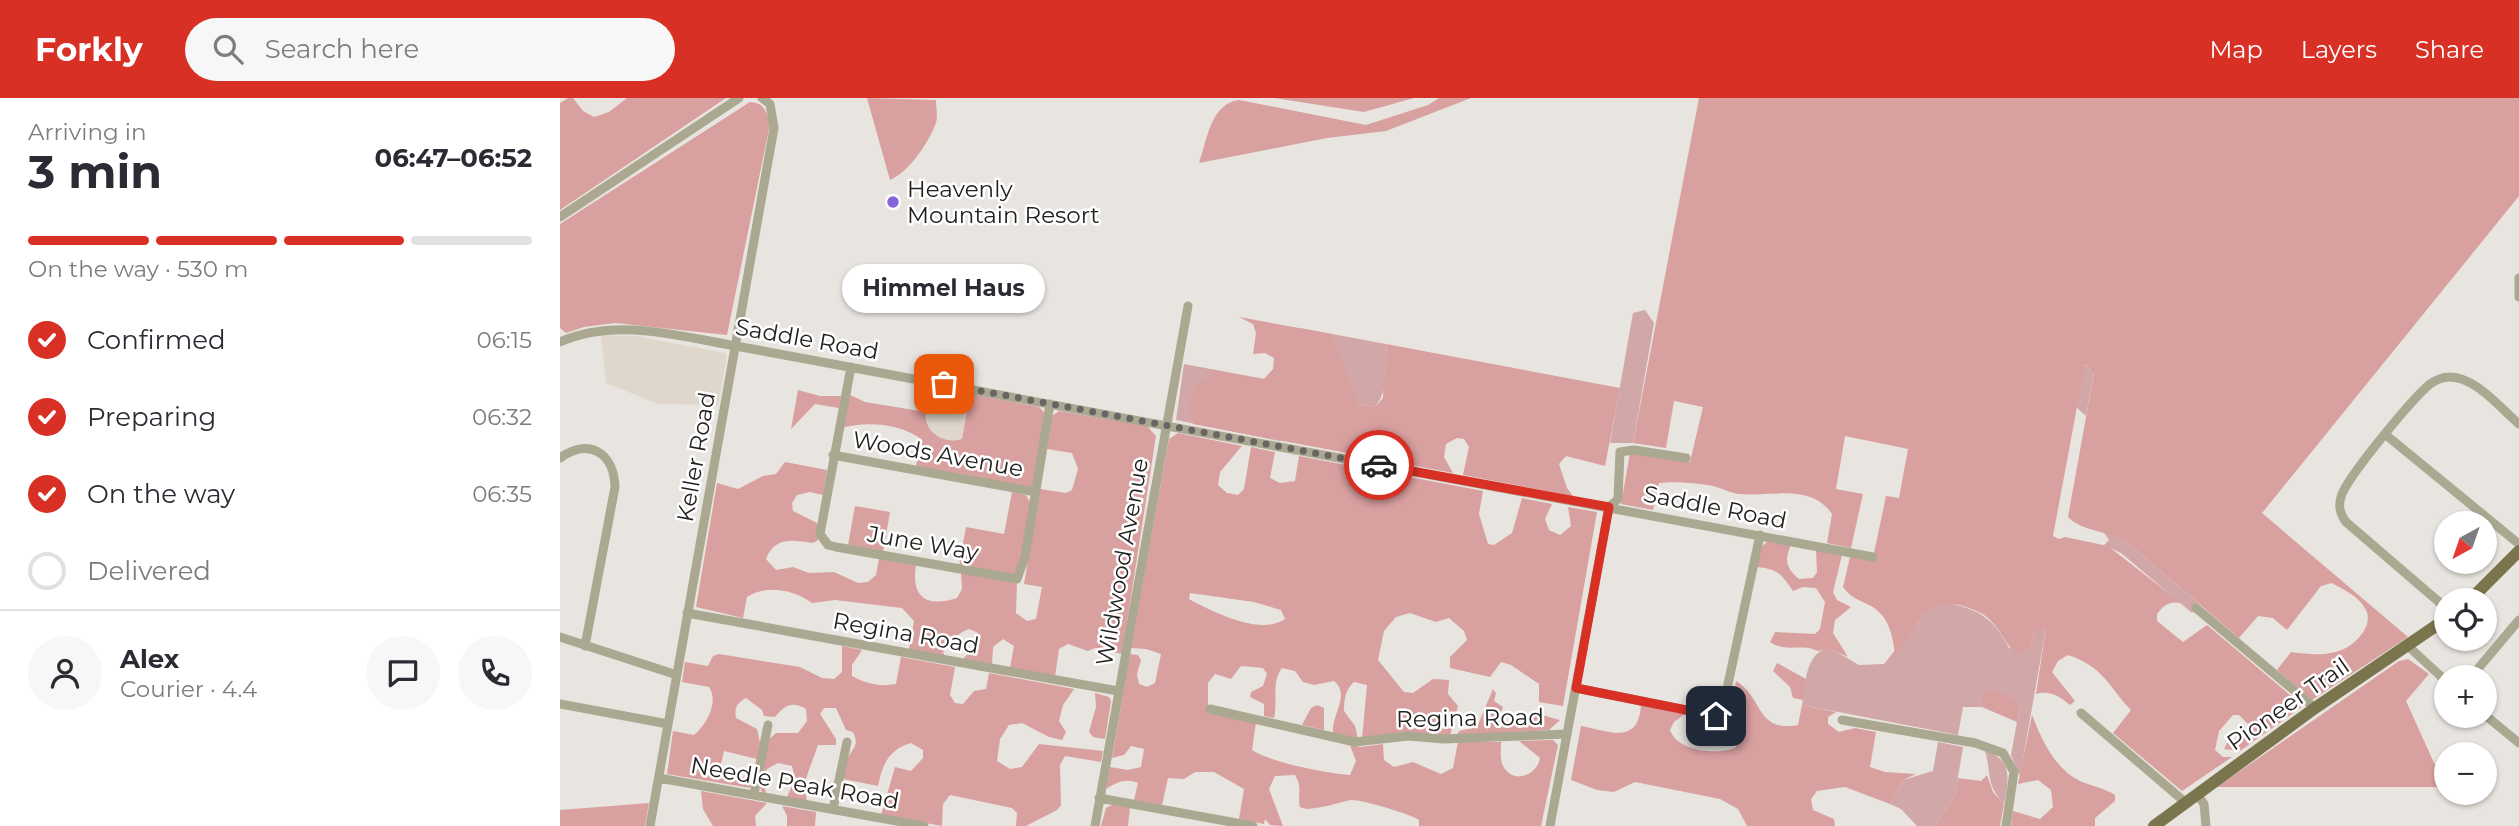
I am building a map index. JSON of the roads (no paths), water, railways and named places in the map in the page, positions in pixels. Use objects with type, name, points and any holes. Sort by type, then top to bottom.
[{"type":"main road","points":[[2482,588],[2519,551]]},
{"type":"main road","name":"Pioneer Trail","points":[[2154,826],[2315,708],[2434,629]]},
{"type":"street","points":[[560,217],[739,98]]},
{"type":"street","name":"Keller Road","points":[[650,826],[774,128],[770,104],[762,98]]},
{"type":"street","points":[[2519,278],[2519,297]]},
{"type":"street","name":"Wildwood Avenue","points":[[1095,826],[1188,306]]},
{"type":"street","name":"Saddle Road","points":[[560,342],[584,333],[617,329],[736,345],[1873,556]]},
{"type":"street","name":"June Way","points":[[850,367],[820,534],[828,545],[836,547],[1017,579],[1025,557],[1050,404]]},
{"type":"street","points":[[2434,598],[2354,530],[2340,513],[2339,503],[2346,485],[2432,382],[2452,376],[2476,388],[2519,424]]},
{"type":"street","points":[[2386,435],[2519,544]]},
{"type":"street","points":[[560,458],[579,448],[591,449],[603,454],[615,475],[585,646]]},
{"type":"street","points":[[1550,826],[1609,507],[1618,499],[1620,452],[1634,450],[1686,458]]},
{"type":"street","name":"Woods Avenue","points":[[833,455],[1036,492]]},
{"type":"street","points":[[1576,688],[1716,716],[1722,712],[1760,535]]},
{"type":"street","points":[[2196,607],[2315,708]]},
{"type":"street","name":"Regina Road","points":[[687,613],[1118,691]]},
{"type":"street","points":[[2481,665],[2519,620]]},
{"type":"street","points":[[560,637],[677,675]]},
{"type":"street","points":[[2409,647],[2434,670]]},
{"type":"street","points":[[560,704],[668,724]]},
{"type":"street","name":"Regina Road","points":[[1210,709],[1355,742],[1408,736],[1457,739],[1567,734]]},
{"type":"street","points":[[2081,713],[2186,802]]},
{"type":"street","points":[[1842,720],[1992,747],[2008,760],[2014,772],[2006,826]]},
{"type":"street","points":[[2497,723],[2517,737]]},
{"type":"street","points":[[754,794],[768,725]]},
{"type":"street","points":[[833,809],[847,743]]},
{"type":"street","name":"Needle Peak Road","points":[[659,778],[924,826]]},
{"type":"street","points":[[2197,794],[2204,804],[2206,826]]},
{"type":"street","points":[[1100,798],[1253,826]]},
{"type":"place","name":"Heavenly Mountain Resort","points":[[893,202]]},
{"type":"place","name":"Himmel Haus","points":[[944,384]]}]
